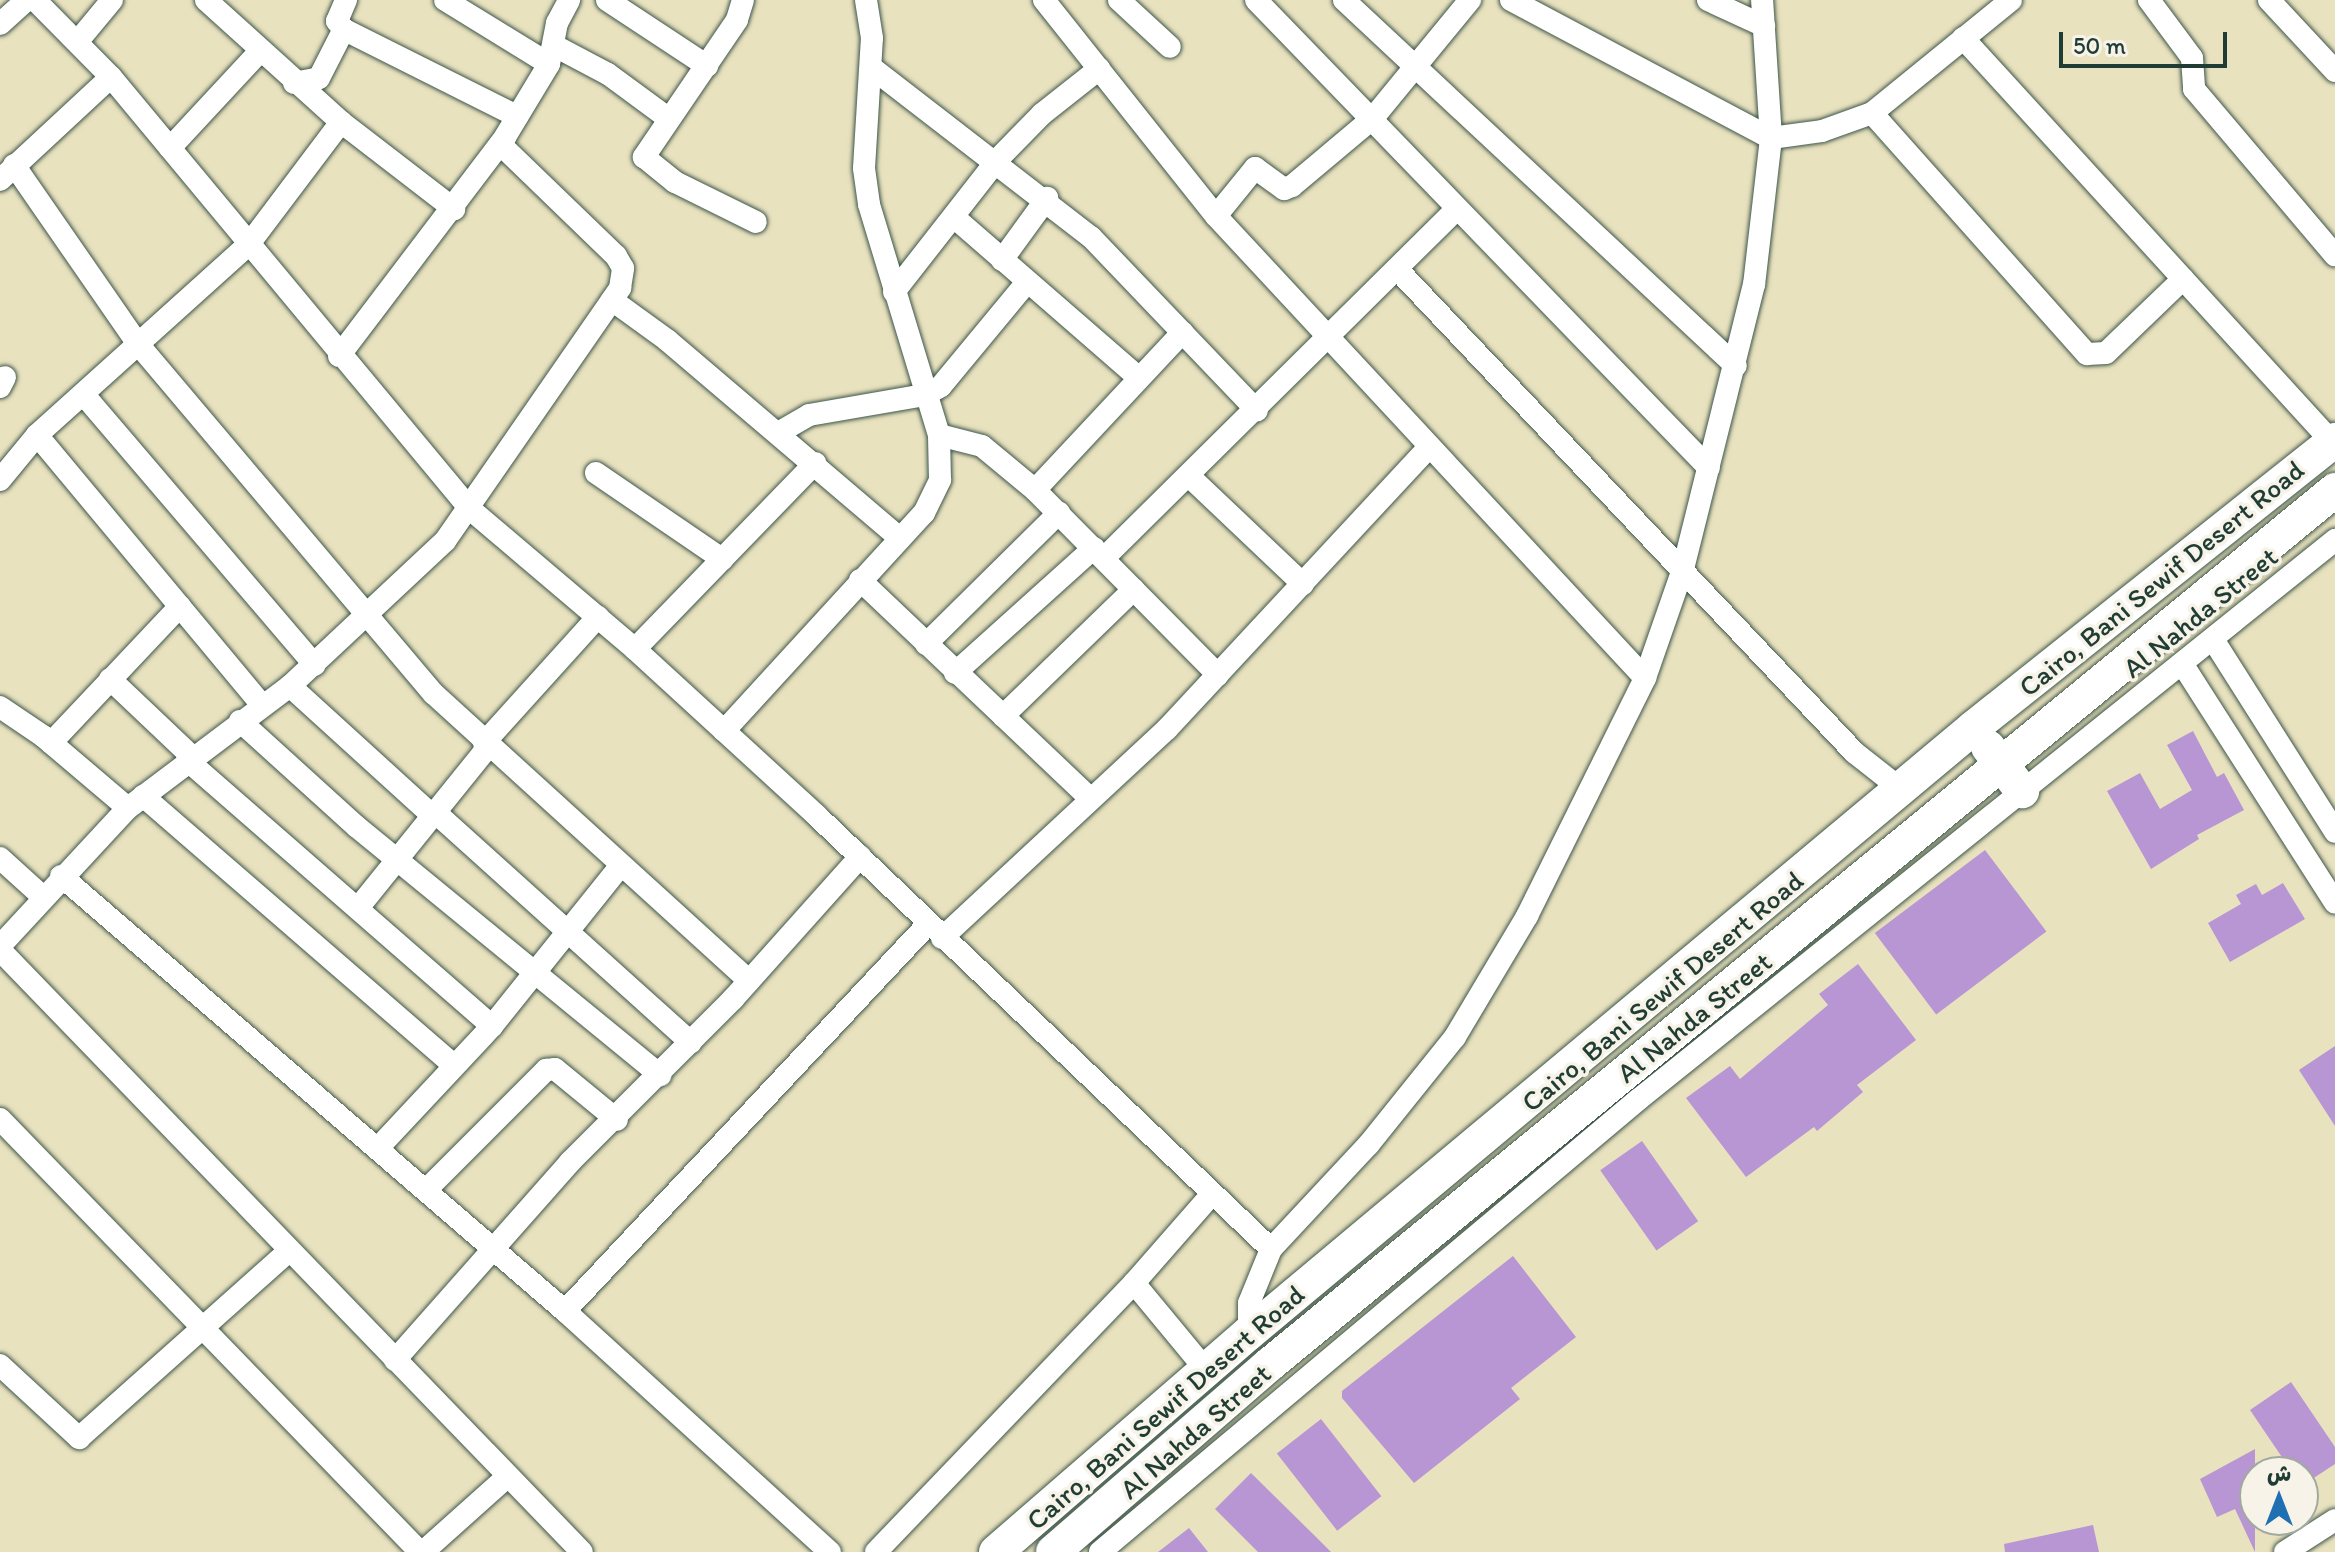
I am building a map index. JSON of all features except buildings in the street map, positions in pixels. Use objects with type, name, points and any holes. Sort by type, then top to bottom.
[{"type":"main road","name":"Cairo, Bani Sewif Desert Road","points":[[996,1552],[1249,1333],[1973,728],[2334,441]]},
{"type":"main road","name":"Cairo, Bani Sewif Desert Road","points":[[1053,1552],[1270,1364],[2335,490]]},
{"type":"main road","points":[[1973,728],[2022,791]]},
{"type":"street","points":[[0,24],[27,0]]},
{"type":"street","points":[[35,0],[111,77],[339,356],[470,509],[635,649],[724,731],[1271,1249]]},
{"type":"street","points":[[78,41],[112,0]]},
{"type":"street","points":[[206,0],[294,83],[454,209]]},
{"type":"street","points":[[346,0],[337,21],[344,29],[517,116]]},
{"type":"street","points":[[445,0],[551,54],[608,74],[668,118]]},
{"type":"street","points":[[339,356],[454,209],[500,144],[551,54],[557,23],[569,0]]},
{"type":"street","points":[[607,0],[707,66]]},
{"type":"street","points":[[743,0],[707,66],[645,149],[646,160],[675,182],[756,222]]},
{"type":"street","points":[[724,731],[936,496],[939,435],[869,204],[864,168],[872,68],[866,0]]},
{"type":"street","points":[[1044,0],[1216,216],[1645,678]]},
{"type":"street","points":[[1119,0],[1170,47]]},
{"type":"street","points":[[1256,0],[1709,468]]},
{"type":"street","points":[[1344,0],[1736,366]]},
{"type":"street","points":[[1216,216],[1251,169],[1262,169],[1288,188],[1373,118],[1418,68],[1470,0]]},
{"type":"street","points":[[1511,0],[1771,138],[1822,131],[1872,113],[1963,38],[1997,4]]},
{"type":"street","points":[[1708,0],[1764,26]]},
{"type":"street","points":[[1249,1333],[1249,1303],[1271,1249],[1369,1144],[1455,1037],[1527,916],[1645,678],[1683,569],[1736,366],[1756,273],[1771,138],[1762,0]]},
{"type":"street","points":[[2149,0],[2192,58],[2194,89],[2335,255]]},
{"type":"street","points":[[2269,0],[2333,64]]},
{"type":"street","points":[[294,83],[320,76],[344,29]]},
{"type":"street","points":[[1963,38],[2334,441]]},
{"type":"street","points":[[170,148],[260,51]]},
{"type":"street","points":[[872,68],[1047,198],[1183,332],[1257,411]]},
{"type":"street","points":[[894,292],[955,218],[997,160],[1042,114],[1099,69]]},
{"type":"street","points":[[111,77],[7,173],[138,344],[368,619],[486,745],[749,981]]},
{"type":"street","points":[[1872,113],[2087,354],[2106,353],[2183,279]]},
{"type":"street","points":[[0,480],[37,435],[249,244],[341,122]]},
{"type":"street","points":[[500,144],[616,256],[622,277],[612,300],[470,509],[368,619],[290,686],[189,758],[135,802],[61,876],[0,948],[582,1552]]},
{"type":"street","points":[[1002,260],[1047,198]]},
{"type":"street","points":[[955,673],[1189,476],[1457,209]]},
{"type":"street","points":[[955,218],[1137,376]]},
{"type":"street","points":[[1397,269],[1855,753],[1902,790]]},
{"type":"street","points":[[778,433],[809,415],[925,395],[952,376],[1027,282]]},
{"type":"street","points":[[612,300],[815,463],[900,538]]},
{"type":"street","points":[[1035,490],[1137,376],[1183,332]]},
{"type":"street","points":[[84,395],[315,665]]},
{"type":"street","points":[[37,435],[262,705]]},
{"type":"street","points":[[939,435],[982,446],[1035,490],[1218,675]]},
{"type":"street","points":[[565,1311],[935,931],[1090,798],[1218,675],[1429,447]]},
{"type":"street","points":[[635,649],[815,463]]},
{"type":"street","points":[[596,473],[722,559]]},
{"type":"street","points":[[1189,476],[1303,584]]},
{"type":"street","points":[[926,644],[1059,513]]},
{"type":"street","name":"Al Nahda Street","points":[[1100,1552],[1639,1099],[2214,641],[2335,540]]},
{"type":"street","points":[[860,580],[1090,798]]},
{"type":"street","points":[[1003,716],[1134,589]]},
{"type":"street","points":[[51,743],[180,606]]},
{"type":"street","points":[[358,908],[486,745],[598,617]]},
{"type":"street","points":[[2214,641],[2335,832]]},
{"type":"street","points":[[2183,665],[2335,903]]},
{"type":"street","points":[[110,679],[189,758],[492,1026]]},
{"type":"street","points":[[290,686],[566,936],[691,1043]]},
{"type":"street","points":[[0,707],[135,802],[454,1065]]},
{"type":"street","points":[[240,721],[396,859],[660,1075]]},
{"type":"street","points":[[395,1360],[492,1248],[691,1043],[860,857]]},
{"type":"street","points":[[0,858],[43,897]]},
{"type":"street","points":[[378,1148],[492,1026],[620,866]]},
{"type":"street","points":[[61,876],[565,1311],[830,1552]]},
{"type":"street","points":[[426,1190],[546,1070],[555,1069],[617,1120]]},
{"type":"street","points":[[0,1119],[422,1552],[508,1476]]},
{"type":"street","points":[[876,1552],[1134,1283],[1212,1194]]},
{"type":"street","points":[[0,1365],[79,1438],[205,1330],[289,1251]]},
{"type":"street","points":[[1134,1283],[1206,1370]]},
{"type":"street","points":[[2285,1552],[2335,1520]]}]
